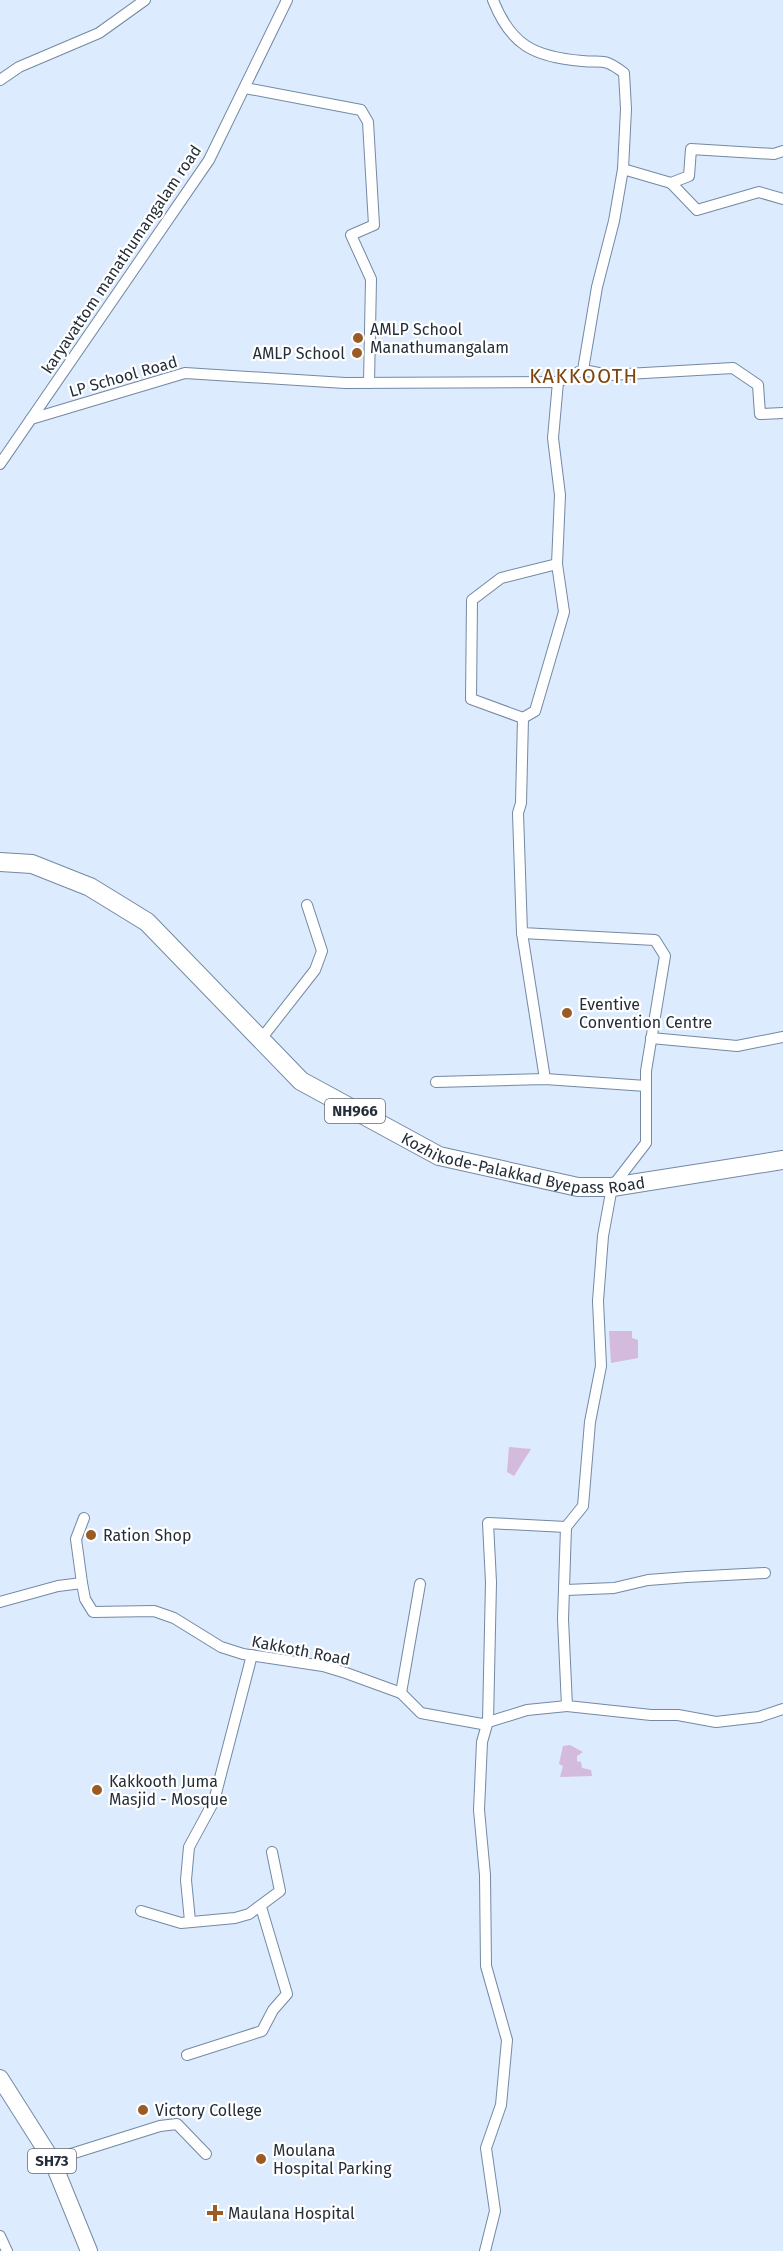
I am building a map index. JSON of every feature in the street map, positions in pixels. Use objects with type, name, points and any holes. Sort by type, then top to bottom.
[{"type":"highway","name":"Kozhikode-Palakkad Byepass Road","points":[[0,862],[33,864],[80,883],[147,922],[301,1082],[439,1156],[578,1187],[612,1187],[783,1160]]},
{"type":"main road","name":"SH73","points":[[0,2078],[52,2160],[89,2251]]},
{"type":"street","points":[[0,80],[19,67],[99,33],[145,0]]},
{"type":"street","name":"karyavattom manathumangalam road","points":[[0,464],[209,160],[287,0]]},
{"type":"street","points":[[493,0],[500,16],[514,35],[534,53],[563,60],[608,61],[624,73],[626,109],[623,169],[614,221],[597,288],[583,370]]},
{"type":"street","points":[[245,88],[361,110],[368,122],[374,225],[351,235],[371,279],[369,383]]},
{"type":"street","points":[[671,183],[689,176],[691,149],[774,154],[783,151]]},
{"type":"street","points":[[623,169],[671,183],[697,210],[759,192],[783,199]]},
{"type":"street","points":[[523,718],[534,711],[564,612],[557,564],[560,495],[553,438],[558,382],[583,370],[609,375],[733,368],[758,385],[760,414],[783,413]]},
{"type":"street","name":"LP School Road","points":[[31,419],[185,373],[369,383],[558,382]]},
{"type":"street","points":[[523,718],[471,699],[472,600],[501,578],[557,564]]},
{"type":"street","points":[[523,718],[521,803],[518,813],[522,933],[545,1079]]},
{"type":"street","points":[[261,1039],[315,970],[322,951],[307,905]]},
{"type":"street","points":[[522,933],[655,940],[665,956],[651,1038],[646,1086],[646,1143],[612,1187],[603,1236],[598,1301],[601,1366],[590,1422],[583,1506],[566,1527],[566,1590],[563,1619],[567,1706]]},
{"type":"street","points":[[651,1038],[737,1046],[783,1037]]},
{"type":"street","points":[[436,1082],[545,1079],[646,1086]]},
{"type":"street","name":"Kakkoth Road","points":[[84,1518],[76,1539],[85,1599],[93,1612],[154,1611],[174,1618],[221,1647],[252,1655],[323,1666],[401,1694],[421,1713],[482,1724],[527,1710],[567,1706],[678,1716],[716,1722],[768,1715],[783,1709]]},
{"type":"street","points":[[485,2251],[495,2211],[486,2148],[501,2105],[507,2040],[486,1966],[485,1875],[479,1810],[482,1742],[488,1721],[491,1582],[489,1523],[566,1527]]},
{"type":"street","points":[[566,1590],[614,1588],[648,1580],[687,1576],[748,1571],[765,1573]]},
{"type":"street","points":[[0,1602],[58,1586],[82,1583]]},
{"type":"street","points":[[401,1694],[420,1584]]},
{"type":"street","points":[[189,1921],[186,1880],[189,1847],[214,1801],[252,1655]]},
{"type":"street","points":[[141,1911],[181,1923],[235,1918],[249,1914],[280,1891],[272,1852]]},
{"type":"street","points":[[187,2055],[262,2031],[273,2010],[287,1994],[261,1907]]},
{"type":"street","points":[[52,2160],[160,2126],[177,2124],[206,2154]]},
{"type":"street","points":[[0,2236],[7,2251]]},
{"type":"shaded area","points":[[609,1331],[632,1331],[632,1338],[638,1340],[638,1358],[611,1363]]},
{"type":"shaded area","points":[[509,1447],[531,1449],[514,1476],[507,1472]]},
{"type":"shaded area","points":[[570,1745],[583,1752],[577,1756],[577,1761],[581,1762],[582,1768],[591,1770],[592,1776],[560,1777],[563,1766],[559,1764],[563,1746]]},
{"type":"place","name":"AMLP School Manathumangalam","points":[[358,338]]},
{"type":"place","name":"AMLP School","points":[[357,353]]},
{"type":"place","name":"Eventive Convention Centre","points":[[567,1013]]},
{"type":"place","name":"Ration Shop","points":[[91,1535]]},
{"type":"place","name":"Kakkooth Juma Masjid - Mosque","points":[[97,1790]]},
{"type":"place","name":"Victory College","points":[[143,2110]]},
{"type":"place","name":"Moulana Hospital Parking","points":[[261,2159]]},
{"type":"place","name":"Maulana Hospital","points":[[215,2213]]},
{"type":"district","name":"KAKKOOTH","points":[[584,376]]}]
